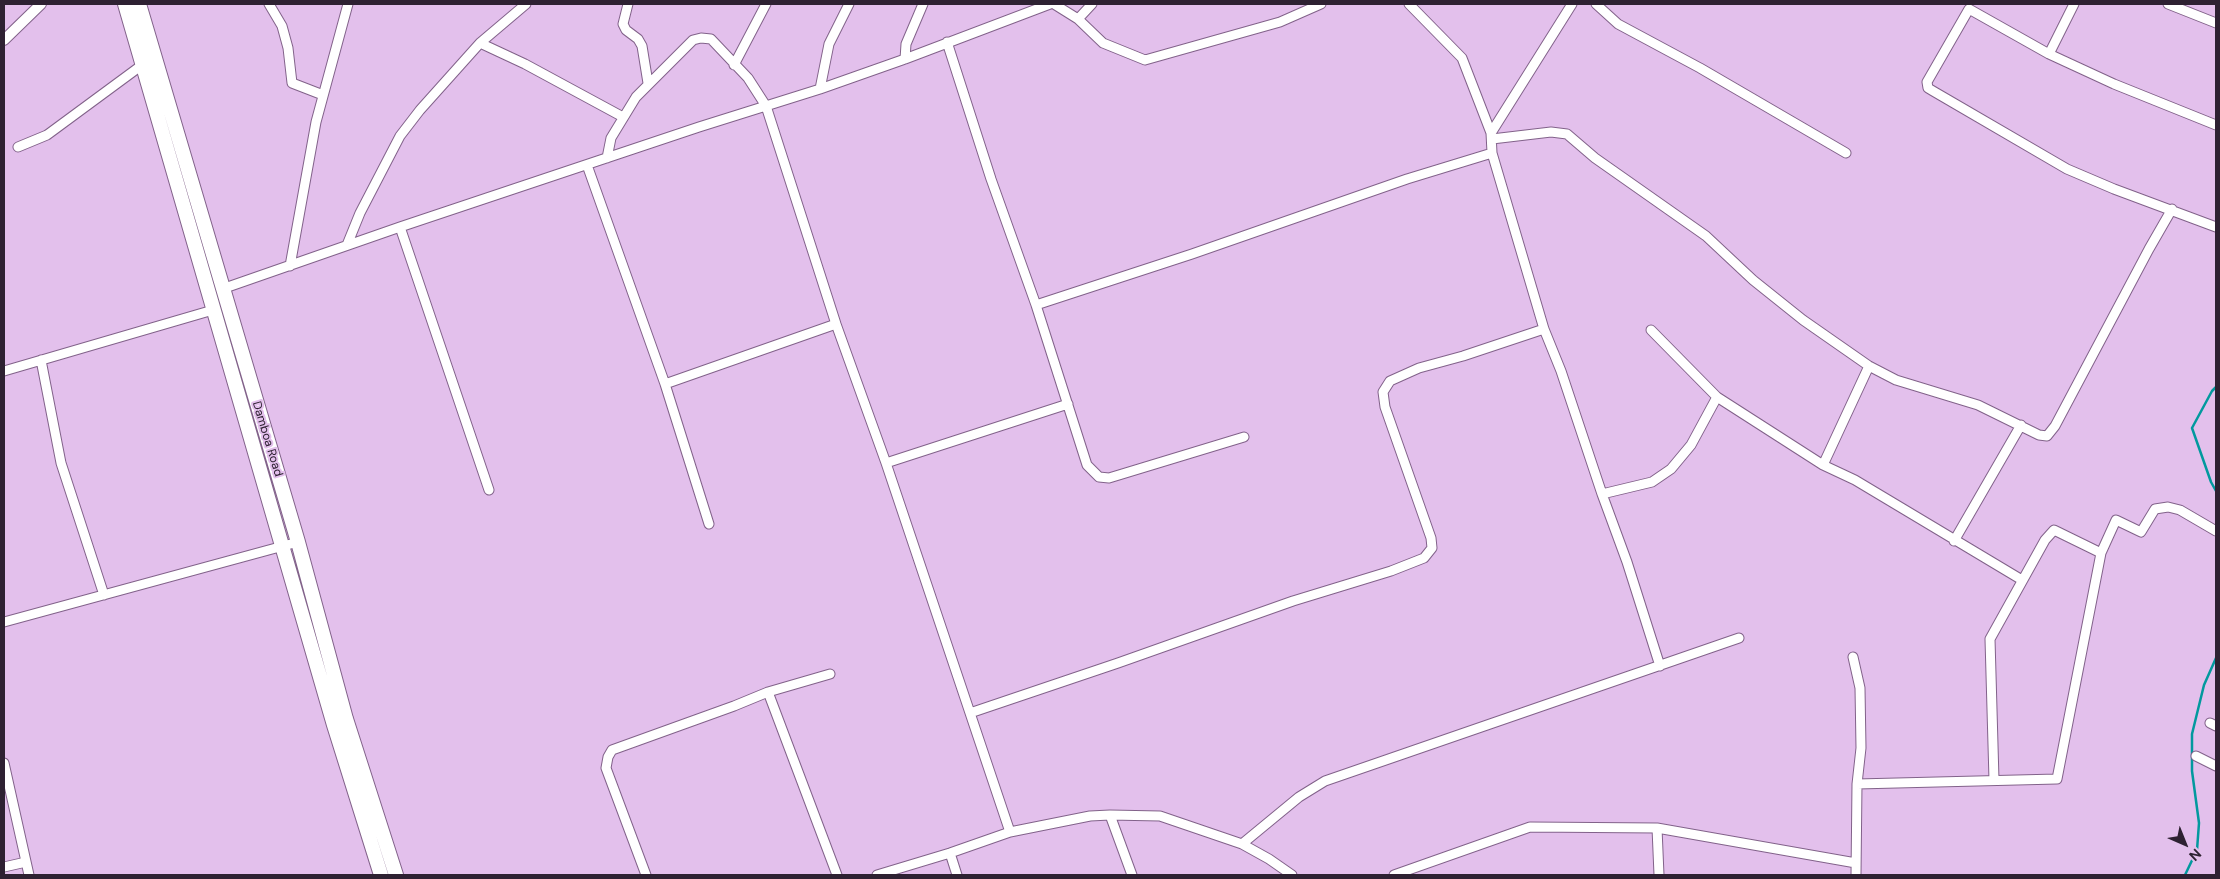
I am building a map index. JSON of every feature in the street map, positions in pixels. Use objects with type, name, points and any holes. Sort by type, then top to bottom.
[{"type":"main road","name":"Damboa Road","points":[[125,4],[334,725],[381,875]]},
{"type":"main road","name":"Damboa Road","points":[[138,4],[298,542],[346,718],[396,875]]},
{"type":"street","points":[[4,40],[41,4]]},
{"type":"street","points":[[269,4],[282,26],[288,48],[292,83],[323,95]]},
{"type":"street","points":[[290,266],[316,122],[348,4]]},
{"type":"street","points":[[347,245],[360,213],[400,136],[420,110],[480,44],[526,4]]},
{"type":"street","points":[[628,4],[624,24],[626,30],[638,39],[642,46],[648,83]]},
{"type":"street","points":[[734,65],[766,4]]},
{"type":"street","points":[[820,89],[829,44],[849,4]]},
{"type":"street","points":[[905,59],[906,44],[923,4]]},
{"type":"street","points":[[222,289],[400,226],[820,89],[1050,4]]},
{"type":"street","points":[[1054,4],[1078,19],[1103,43],[1145,60],[1280,22],[1321,4]]},
{"type":"street","points":[[1078,19],[1092,4]]},
{"type":"street","points":[[1492,136],[1572,4]]},
{"type":"street","points":[[1596,4],[1618,24],[1700,68],[1846,153]]},
{"type":"street","points":[[2049,54],[2074,4]]},
{"type":"street","points":[[2168,4],[2216,23]]},
{"type":"street","points":[[1411,5],[1462,58],[1492,136],[1492,153],[1544,329],[1561,371],[1627,562],[1660,666]]},
{"type":"street","points":[[2216,125],[2114,84],[2049,54],[1969,10],[1928,82],[1928,88],[2067,169],[2114,189],[2216,226]]},
{"type":"street","points":[[607,158],[611,138],[623,117],[648,83],[692,40],[701,38],[711,39],[748,78],[766,106],[836,324],[886,463],[1010,832]]},
{"type":"street","points":[[947,42],[991,179],[1036,306],[1088,465],[1099,477],[1109,478],[1244,437]]},
{"type":"street","points":[[480,44],[526,64],[623,117]]},
{"type":"street","points":[[18,147],[47,135],[142,65]]},
{"type":"street","points":[[1492,136],[1543,133],[1567,134],[1595,158],[1706,236],[1753,280],[1803,320],[1869,366],[1896,380],[1978,404],[2038,434],[2047,436],[2055,426],[2149,249],[2172,210]]},
{"type":"street","points":[[1036,306],[1407,179],[1492,153]]},
{"type":"street","points":[[587,165],[665,384],[709,524]]},
{"type":"street","points":[[400,226],[489,490]]},
{"type":"street","points":[[4,371],[213,310]]},
{"type":"street","points":[[665,384],[836,324]]},
{"type":"street","points":[[970,713],[1118,663],[1293,600],[1391,571],[1424,558],[1432,548],[1431,538],[1388,416],[1383,392],[1390,381],[1419,368],[1544,329]]},
{"type":"street","points":[[1651,330],[1717,397],[1823,465],[1855,480],[2022,580]]},
{"type":"street","points":[[41,360],[61,463],[104,595]]},
{"type":"street","points":[[1823,465],[1869,366]]},
{"type":"street","points":[[1602,494],[1652,482],[1671,469],[1691,445],[1717,397]]},
{"type":"street","points":[[886,463],[1068,404]]},
{"type":"street","points":[[1954,541],[2021,425]]},
{"type":"street","points":[[1857,784],[2057,779],[2101,553],[2116,520],[2141,532],[2155,509],[2168,507],[2180,510],[2216,531]]},
{"type":"street","points":[[1994,780],[1990,639],[2045,540],[2054,530],[2101,553]]},
{"type":"street","points":[[4,622],[298,542]]},
{"type":"street","points":[[1242,844],[1298,797],[1325,781],[1739,638]]},
{"type":"street","points":[[1853,657],[1860,688],[1861,748],[1857,784],[1856,875]]},
{"type":"street","points":[[646,875],[606,768],[608,757],[612,750],[768,692],[830,674]]},
{"type":"street","points":[[768,692],[838,875]]},
{"type":"street","points":[[2196,756],[2216,766]]},
{"type":"street","points":[[4,763],[29,875]]},
{"type":"street","points":[[1110,815],[1132,875]]},
{"type":"street","points":[[877,875],[950,854],[1010,832],[1090,816],[1110,815],[1160,816],[1242,844],[1292,875]]},
{"type":"street","points":[[1394,875],[1530,827],[1657,828],[1856,863]]},
{"type":"street","points":[[1657,828],[1659,875]]},
{"type":"street","points":[[950,854],[957,875]]},
{"type":"street","points":[[4,867],[26,862]]},
{"type":"waterway","points":[[2216,387],[2192,428],[2216,491]]},
{"type":"waterway","points":[[2185,875],[2197,850],[2199,823],[2192,771],[2192,734],[2204,685],[2216,658]]}]
